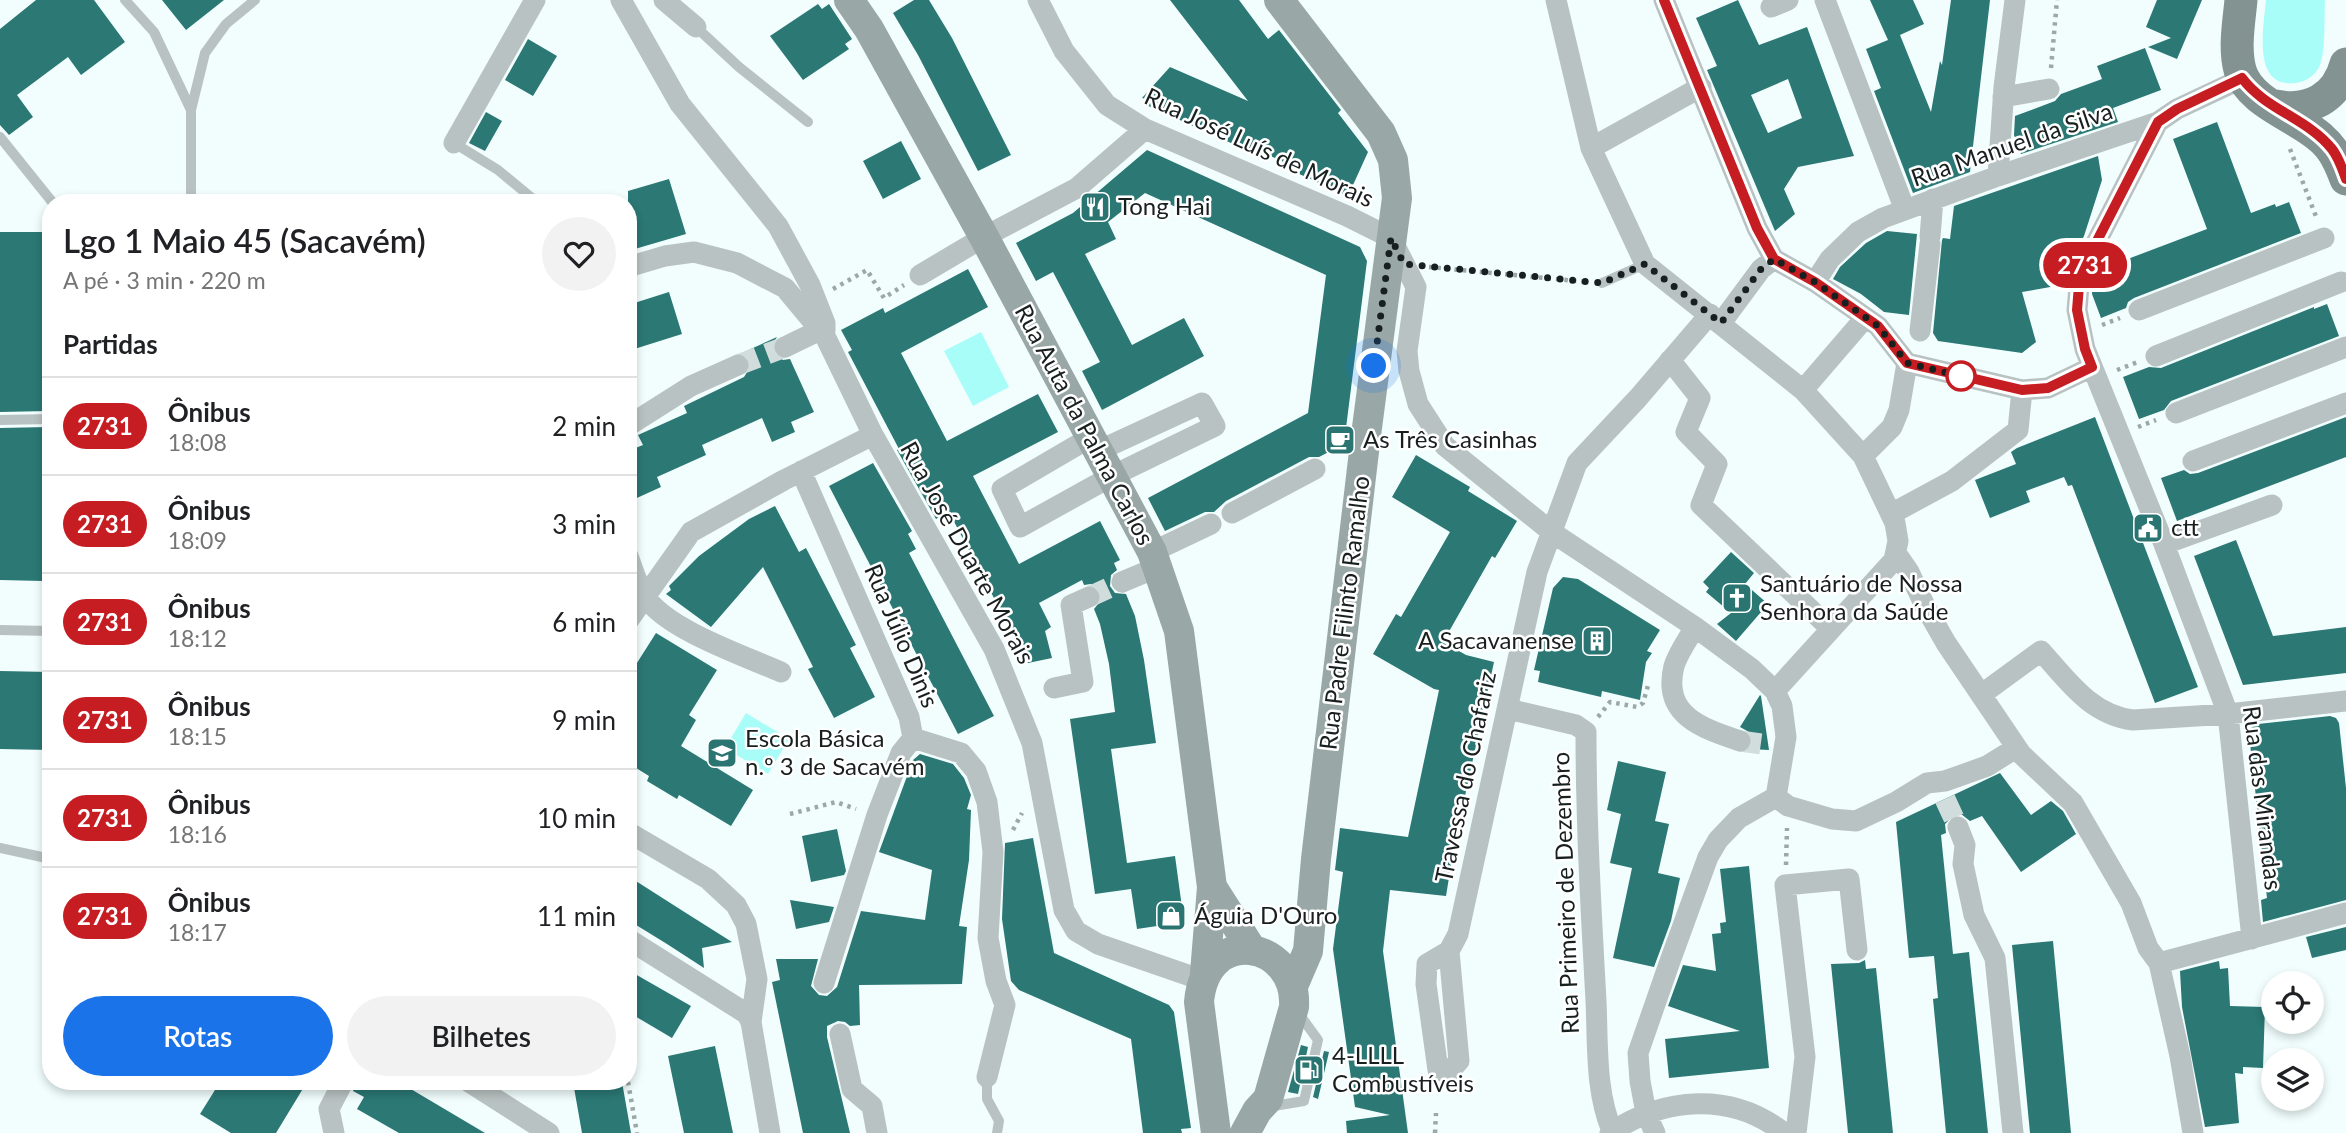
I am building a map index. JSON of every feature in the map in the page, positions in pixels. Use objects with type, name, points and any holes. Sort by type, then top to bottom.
[{"type":"main road","points":[[2241,0],[2237,54],[2242,78],[2263,100],[2321,138],[2339,160],[2346,179]]},
{"type":"main road","points":[[2275,106],[2288,109],[2315,104],[2337,86],[2346,64]]},
{"type":"street","points":[[454,143],[535,0]]},
{"type":"street","points":[[621,0],[680,104],[778,226],[816,299],[825,323],[823,333],[785,347]]},
{"type":"street","points":[[664,0],[696,27]]},
{"type":"street","name":"Rua Auta da Palma Carlos","points":[[849,0],[869,29],[984,237],[1100,454],[1155,559],[1180,631],[1212,887],[1199,1002],[1216,1133]]},
{"type":"street","name":"Rua José Luís de Morais","points":[[1038,0],[1065,51],[1107,105],[1145,129],[1347,216],[1391,238]]},
{"type":"street","name":"Rua Padre Filinto Ramalho","points":[[1254,1117],[1268,1099],[1308,951],[1324,791],[1396,198],[1393,160],[1381,133],[1279,0]]},
{"type":"street","points":[[1556,0],[1591,148],[1645,264],[1803,390],[1863,456],[1895,523],[1894,560],[1775,691]]},
{"type":"street","points":[[1664,0],[1757,228],[1774,259],[1815,282],[1878,326],[1911,364],[2022,390],[2048,388],[2094,373]]},
{"type":"street","points":[[1825,0],[1905,210]]},
{"type":"street","points":[[1998,176],[2003,97],[2015,0]]},
{"type":"street","name":"Rua Manuel da Silva","points":[[1815,282],[1830,259],[1858,232],[1883,218],[2158,122],[2177,109],[2242,78]]},
{"type":"street","points":[[1591,148],[1701,87]]},
{"type":"street","points":[[2003,97],[2049,89]]},
{"type":"street","name":"Rua das Mirandas","points":[[2158,122],[2080,274],[2077,310],[2081,333],[2094,373],[2164,544],[2228,714],[2252,939]]},
{"type":"street","points":[[920,275],[984,237],[1077,188],[1145,129]]},
{"type":"street","points":[[1863,456],[1892,427],[1899,410],[1920,332],[1933,199]]},
{"type":"street","points":[[1391,238],[1416,287],[1407,351],[1409,371],[1418,404],[1445,446],[1553,533],[1695,627],[1752,669],[1775,691],[1782,706],[1786,737],[1776,745],[1782,802]]},
{"type":"street","points":[[2139,310],[2324,239]]},
{"type":"street","name":"Rua José Duarte Morais","points":[[637,264],[664,256],[694,252],[737,263],[785,288],[823,333],[873,435],[994,649],[1027,726],[1064,910],[1076,931],[1098,944],[1204,976]]},
{"type":"street","name":"Travessa do Chafariz","points":[[1449,951],[1459,1061],[1448,1073],[1438,1069],[1426,984],[1427,964],[1449,951],[1458,934],[1537,572],[1577,463],[1670,360],[1774,259]]},
{"type":"street","points":[[2156,356],[2341,282]]},
{"type":"street","points":[[1803,390],[1865,318]]},
{"type":"street","points":[[2176,413],[2346,347]]},
{"type":"street","points":[[1670,360],[1700,398],[1686,432],[1717,464],[1701,505],[1831,629]]},
{"type":"street","points":[[637,420],[691,386],[738,365]]},
{"type":"street","points":[[1891,514],[1952,481],[2018,430],[2022,390]]},
{"type":"street","points":[[2193,461],[2346,403]]},
{"type":"street","points":[[637,607],[691,532],[873,435]]},
{"type":"street","points":[[1232,513],[1315,469]]},
{"type":"street","name":"Rua Júlio Dinis","points":[[801,471],[909,717],[913,738],[961,754],[976,771],[987,802],[993,858],[988,938],[996,981],[1005,1006],[987,1077]]},
{"type":"street","points":[[2164,544],[2272,505]]},
{"type":"street","points":[[1122,582],[1211,524]]},
{"type":"street","points":[[1896,553],[1909,572],[1946,643],[2017,748],[2073,803],[2131,903],[2148,948],[2159,963],[2180,1056],[2193,1133]]},
{"type":"street","points":[[637,578],[644,596],[655,609],[702,637],[781,672]]},
{"type":"street","points":[[1054,688],[1083,682],[1071,605],[1089,597]]},
{"type":"street","points":[[1695,627],[1675,664],[1671,692],[1675,705],[1706,729],[1740,741]]},
{"type":"street","points":[[1982,694],[2041,651],[2090,704],[2119,719],[2228,714],[2346,701]]},
{"type":"street","name":"Rua Primeiro de Dezembro","points":[[1508,709],[1576,724],[1586,732],[1591,916],[1599,1060],[1604,1109],[1612,1132]]},
{"type":"street","points":[[824,983],[877,815],[901,753],[913,738]]},
{"type":"street","points":[[1655,1133],[1646,1113],[1638,1053],[1708,858],[1718,840],[1739,818],[1782,802],[1832,819],[1856,821],[1927,783],[1941,790],[2017,748]]},
{"type":"street","points":[[1958,827],[1965,845],[1963,864],[1974,915],[1995,958],[2013,1133]]},
{"type":"street","points":[[637,837],[708,878],[736,905],[746,925],[757,979],[751,1022]]},
{"type":"street","points":[[1796,1133],[1805,1057],[1785,885],[1849,879],[1857,950]]},
{"type":"street","name":"Rua Auta da Palma Carlos","points":[[1212,887],[1252,950]]},
{"type":"street","points":[[2159,963],[2346,913]]},
{"type":"street","points":[[637,945],[747,1014],[751,1022],[770,1133]]},
{"type":"street","points":[[1204,976],[1213,962],[1229,952],[1252,950],[1272,958],[1285,970],[1294,996]]},
{"type":"street","points":[[840,1034],[852,1089],[872,1106],[877,1133]]},
{"type":"street","points":[[334,1133],[330,1109],[339,1090]]},
{"type":"street","points":[[482,1090],[549,1133]]},
{"type":"street","points":[[1212,1096],[1222,1110],[1230,1115],[1254,1117]]},
{"type":"street","points":[[1612,1132],[1646,1113],[1682,1105],[1723,1103],[1753,1114],[1784,1133]]},
{"type":"lane","points":[[125,0],[154,32],[191,110]]},
{"type":"lane","points":[[191,194],[191,110],[205,53],[226,24],[255,0]]},
{"type":"lane","points":[[696,27],[739,67],[808,122]]},
{"type":"lane","points":[[0,137],[46,194]]},
{"type":"lane","points":[[454,143],[498,170],[527,194]]},
{"type":"lane","points":[[1602,283],[1645,264]]},
{"type":"lane","points":[[0,420],[42,419]]},
{"type":"lane","points":[[0,629],[42,631]]},
{"type":"lane","points":[[0,848],[42,857]]},
{"type":"lane","points":[[987,1077],[988,1099],[999,1121],[997,1133]]},
{"type":"path","points":[[2049,89],[2057,0]]},
{"type":"path","points":[[2283,139],[2290,150],[2324,239]]},
{"type":"path","points":[[1404,264],[1602,283]]},
{"type":"path","points":[[816,299],[867,270],[884,298],[920,275]]},
{"type":"path","points":[[2081,333],[2139,310]]},
{"type":"path","points":[[2094,373],[2156,356]]},
{"type":"path","points":[[2119,434],[2176,413]]},
{"type":"path","points":[[1586,732],[1610,702],[1637,707],[1643,703],[1649,678]]},
{"type":"path","points":[[993,858],[1000,856],[1026,805],[1041,791]]},
{"type":"path","points":[[790,814],[836,802],[877,815]]},
{"type":"path","points":[[1782,802],[1785,885]]},
{"type":"path","points":[[629,1090],[637,1133]]},
{"type":"path","points":[[1435,1133],[1436,1113]]},
{"type":"shaded area","points":[[2266,0],[2325,0],[2322,58],[2316,72],[2307,80],[2281,82],[2272,76],[2266,66],[2263,39]]},
{"type":"shaded area","points":[[981,332],[1009,387],[973,406],[944,351]]},
{"type":"shaded area","points":[[746,713],[789,739],[768,774],[725,748]]},
{"type":"building","points":[[36,0],[94,0],[125,42],[81,75],[68,57],[17,95],[33,117],[9,135],[0,125],[0,29]]},
{"type":"building","points":[[162,0],[224,0],[186,30]]},
{"type":"building","points":[[914,0],[929,0],[952,38],[1011,155],[978,171],[918,55],[893,13]]},
{"type":"building","points":[[1170,0],[1239,0],[1268,39],[1279,30],[1341,110],[1338,113],[1368,152],[1348,196],[1297,173],[1299,169],[1253,148],[1251,152],[1144,104],[1146,99],[1142,98],[1170,67],[1248,101]]},
{"type":"building","points":[[1738,0],[1759,45],[1807,27],[1854,156],[1798,167],[1784,189],[1795,214],[1775,231],[1707,70],[1717,66],[1696,18]],"holes":[[[1788,79],[1802,118],[1768,133],[1751,95]]]},
{"type":"building","points":[[1870,0],[1913,0],[1924,24],[1900,35],[1931,112],[1940,61],[1942,65],[1951,0],[1990,0],[1970,172],[1913,193],[1874,91],[1881,88],[1866,49],[1888,40]]},
{"type":"building","points":[[2157,0],[2202,0],[2177,59],[2148,47],[2171,38],[2146,27]]},
{"type":"building","points":[[818,4],[822,9],[829,4],[852,39],[845,44],[849,49],[803,80],[770,36]]},
{"type":"building","points":[[528,39],[557,56],[533,96],[505,80]]},
{"type":"building","points":[[2145,48],[2161,90],[2113,108],[2118,122],[2021,154],[2014,135],[2015,116],[2055,101],[2061,94],[2102,79],[2097,66]]},
{"type":"building","points":[[486,112],[502,121],[485,151],[469,143]]},
{"type":"building","points":[[2217,122],[2251,213],[2289,202],[2301,233],[2134,298],[2128,302],[2126,308],[2101,318],[2092,294],[2096,271],[2207,229],[2173,139]]},
{"type":"building","points":[[901,141],[921,179],[883,199],[863,161]]},
{"type":"building","points":[[1147,150],[1360,247],[1367,261],[1344,444],[1319,457],[1309,457],[1226,501],[1214,512],[1205,512],[1165,531],[1148,498],[1308,413],[1326,275],[1145,193],[1108,222],[1116,239],[1085,254],[1132,345],[1184,318],[1204,356],[1102,410],[1082,371],[1100,362],[1053,272],[1036,281],[1016,243],[1073,213]]},
{"type":"building","points":[[2098,156],[2102,180],[2084,236],[2056,286],[2022,292],[2036,342],[2022,353],[1938,341],[1933,333],[1942,240],[1950,239],[1954,206]]},
{"type":"building","points":[[669,179],[686,234],[637,248],[637,194],[628,194],[628,191]]},
{"type":"building","points":[[1887,231],[1917,234],[1909,315],[1884,312],[1861,294],[1833,279],[1840,267],[1866,243]]},
{"type":"building","points":[[0,232],[42,232],[42,411],[0,412]]},
{"type":"building","points":[[968,269],[988,307],[901,353],[947,441],[1038,394],[1058,432],[973,476],[1019,564],[1100,521],[1120,560],[1114,563],[1117,570],[1111,575],[1110,586],[1115,593],[1126,594],[1135,616],[1156,743],[1111,749],[1127,863],[1175,856],[1184,922],[1137,929],[1131,889],[1095,894],[1070,719],[1115,712],[1109,664],[1094,609],[1102,599],[1101,591],[1091,584],[1084,585],[1082,580],[1039,603],[1051,627],[1045,631],[1052,658],[1028,663],[949,512],[936,519],[897,450],[899,449],[848,352],[852,350],[841,330],[883,308],[885,313]]},
{"type":"building","points":[[669,292],[682,334],[637,348],[637,302]]},
{"type":"building","points":[[2327,304],[2339,336],[2171,401],[2164,410],[2139,419],[2123,377],[2149,367],[2161,368]]},
{"type":"building","points":[[777,337],[772,345],[774,353],[783,360],[790,359],[814,412],[791,422],[795,432],[772,442],[762,418],[702,445],[706,455],[657,477],[661,487],[637,498],[637,447],[643,445],[638,435],[687,413],[684,406],[744,377],[751,366],[750,359],[742,353]]},
{"type":"building","points":[[2095,417],[2198,687],[2155,703],[2072,485],[2068,486],[2064,477],[2026,491],[2030,502],[1990,518],[1975,480],[2016,464],[2011,452],[2017,448]]},
{"type":"building","points":[[2346,417],[2346,457],[2177,521],[2161,478],[2184,470],[2190,474],[2198,473]]},
{"type":"building","points":[[42,427],[42,581],[0,580],[0,428]]},
{"type":"building","points":[[1416,455],[1470,487],[1468,491],[1517,521],[1495,558],[1492,556],[1443,642],[1466,655],[1494,662],[1446,896],[1390,890],[1383,951],[1408,1133],[1347,1133],[1346,1121],[1390,1115],[1355,1107],[1333,949],[1343,872],[1335,870],[1340,828],[1408,837],[1439,690],[1373,654],[1396,614],[1401,617],[1450,532],[1392,497]]},
{"type":"building","points":[[873,463],[912,531],[908,534],[916,549],[909,553],[994,716],[958,734],[829,486]]},
{"type":"building","points":[[775,506],[799,552],[806,548],[856,645],[850,648],[875,697],[834,718],[808,669],[813,667],[763,567],[711,627],[666,594],[671,590],[669,586],[699,556],[749,519]]},
{"type":"building","points":[[2236,540],[2273,636],[2346,627],[2346,673],[2243,685],[2194,556]]},
{"type":"building","name":"Santuário de Nossa Senhora da Saúde","points":[[1731,552],[1754,573],[1745,584],[1768,604],[1736,641],[1717,624],[1731,613],[1706,592],[1709,588],[1703,582]]},
{"type":"building","name":"A Sacavanense","points":[[1563,577],[1578,579],[1660,630],[1647,651],[1652,653],[1646,662],[1640,700],[1602,691],[1601,697],[1538,682],[1540,671],[1534,670],[1553,588]]},
{"type":"building","points":[[656,633],[717,670],[689,715],[696,720],[681,746],[753,790],[731,826],[679,795],[677,799],[647,781],[649,776],[637,769],[637,663]]},
{"type":"building","points":[[0,671],[42,672],[42,750],[0,749]]},
{"type":"building","points":[[1760,695],[1769,750],[1750,749],[1753,738],[1740,727]]},
{"type":"building","points":[[2330,716],[2336,718],[2339,723],[2346,788],[2346,900],[2263,922],[2261,900],[2267,898],[2249,734],[2252,727],[2258,724]]},
{"type":"building","points":[[920,754],[953,764],[964,778],[971,795],[967,809],[971,810],[969,860],[959,926],[967,927],[962,984],[859,985],[860,1025],[850,1026],[838,1021],[827,1026],[827,1037],[850,1133],[803,1133],[772,982],[780,980],[776,959],[818,959],[811,986],[819,995],[827,996],[837,987],[861,911],[925,920],[932,870],[879,852],[913,760]]},
{"type":"building","points":[[1618,761],[1666,772],[1655,821],[1669,824],[1658,873],[1680,878],[1671,921],[1654,967],[1613,958],[1632,868],[1610,863],[1621,814],[1607,810]]},
{"type":"building","points":[[2000,773],[2031,815],[2051,801],[2063,811],[2076,834],[2021,872],[1982,816],[1970,821],[1961,814],[1954,815],[1945,824],[1946,833],[1941,835],[1953,954],[1969,952],[1988,1133],[1946,1133],[1933,999],[1938,998],[1934,956],[1909,958],[1896,822]]},
{"type":"building","points":[[837,829],[846,871],[844,875],[811,882],[802,836]]},
{"type":"building","points":[[1033,838],[1054,953],[1169,1005],[1174,1012],[1191,1128],[1181,1129],[1182,1133],[1143,1133],[1131,1039],[1019,990],[1011,981],[1002,919],[1005,843]]},
{"type":"building","points":[[1749,866],[1769,1068],[1669,1078],[1665,1039],[1740,1031],[1668,1006],[1683,965],[1716,971],[1712,934],[1721,933],[1720,923],[1726,922],[1720,869]]},
{"type":"building","points":[[637,882],[732,942],[702,948],[704,968],[637,926]]},
{"type":"building","points":[[790,900],[834,907],[829,922],[796,929]]},
{"type":"building","points":[[2346,927],[2346,950],[2312,958],[2306,937]]},
{"type":"building","points":[[2053,941],[2071,1133],[2030,1133],[2012,945]]},
{"type":"building","points":[[1865,960],[1866,969],[1876,968],[1893,1133],[1848,1133],[1831,964],[1859,963]]},
{"type":"building","points":[[2219,961],[2220,969],[2228,968],[2230,1006],[2261,1007],[2261,1034],[2264,1034],[2261,1068],[2243,1067],[2243,1074],[2235,1073],[2239,1123],[2205,1127],[2182,1007],[2180,971]]},
{"type":"building","points":[[637,975],[691,1006],[672,1038],[637,1017]]},
{"type":"building","points":[[1301,1045],[1308,1047],[1298,1094],[1288,1092]]},
{"type":"building","points":[[715,1046],[733,1133],[684,1133],[668,1056]]},
{"type":"building","points":[[1324,1051],[1329,1052],[1318,1099],[1313,1097]]},
{"type":"building","points":[[215,1090],[302,1090],[276,1133],[231,1133],[200,1114]]},
{"type":"building","points":[[412,1090],[485,1133],[399,1133],[357,1109],[364,1097],[353,1091]]},
{"type":"building","points":[[574,1090],[623,1090],[631,1133],[582,1133]]},
{"type":"tunnel","points":[[738,365],[785,347]]},
{"type":"tunnel","points":[[1089,597],[1122,582]]},
{"type":"tunnel","points":[[1740,741],[1769,745]]},
{"type":"tunnel","points":[[1945,799],[1958,827]]},
{"type":"bus line","name":"2731","points":[[1664,0],[1757,228],[1774,259],[1815,282],[1878,326],[1907,363],[2022,390],[2048,388],[2092,367],[2085,349],[2077,310],[2080,274],[2158,122],[2177,109],[2242,78],[2263,100],[2321,138],[2339,160],[2346,179]]},
{"type":"place","name":"Tong Hai","points":[[1095,207]]},
{"type":"place","name":"As Três Casinhas","points":[[1340,440]]},
{"type":"place","name":"ctt","points":[[2148,528]]},
{"type":"place","name":"Santuário de Nossa Senhora da Saúde","points":[[1737,598]]},
{"type":"place","name":"A Sacavanense","points":[[1597,641]]},
{"type":"place","name":"Escola Básica n.º 3 de Sacavém","points":[[722,753]]},
{"type":"place","name":"Águia D'Ouro","points":[[1171,916]]},
{"type":"place","name":"4-LLLL Combustíveis","points":[[1309,1070]]},
{"type":"route","points":[[1374,366],[1391,238],[1404,264],[1433,268],[1602,283],[1645,264],[1721,323],[1761,269],[1774,259],[1815,282],[1878,326],[1907,363],[1961,376]]}]
